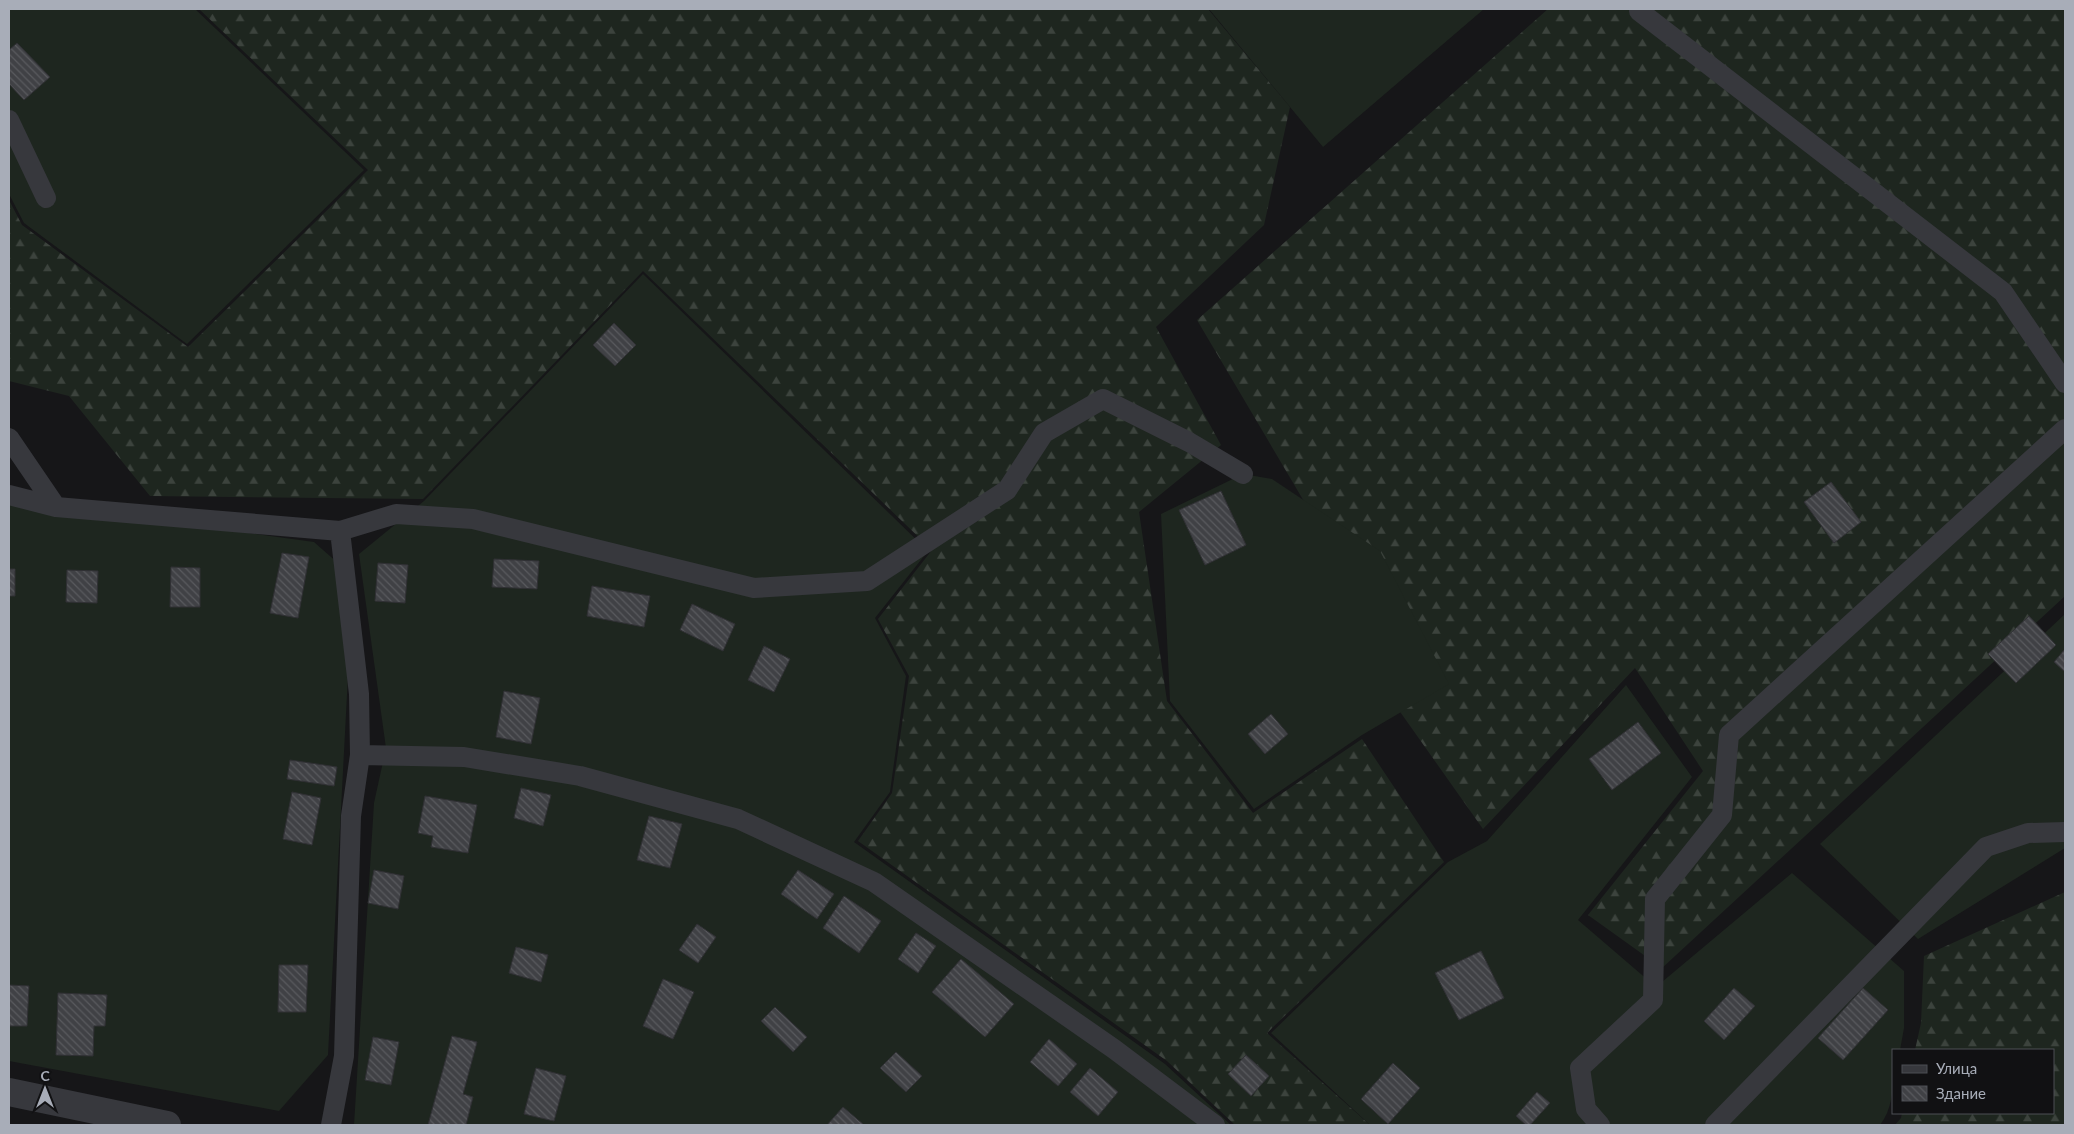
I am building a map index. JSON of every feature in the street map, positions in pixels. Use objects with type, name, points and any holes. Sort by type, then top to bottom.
[{"type":"street","points":[[9,1092],[167,1125]]},
{"type":"lane","points":[[1641,9],[1640,11],[2003,292],[2065,383]]},
{"type":"lane","points":[[9,120],[46,198]]},
{"type":"lane","points":[[9,495],[56,507],[340,531],[396,514],[473,519],[754,588],[867,581],[1007,490],[1044,433],[1103,399],[1189,442],[1243,474]]},
{"type":"lane","points":[[1600,1125],[1586,1109],[1580,1068],[1653,1000],[1655,899],[1722,815],[1729,734],[2065,429]]},
{"type":"lane","points":[[9,438],[56,507]]},
{"type":"lane","points":[[331,1125],[344,1056],[351,816],[360,755],[359,694],[340,531]]},
{"type":"lane","points":[[360,755],[464,757],[580,776],[738,820],[874,882],[1114,1048],[1215,1125]]},
{"type":"lane","points":[[1714,1125],[1986,847],[2028,833],[2065,832]]},
{"type":"green space","points":[[9,9],[195,9],[364,170],[187,344],[24,223],[9,194]]},
{"type":"green space","points":[[199,9],[1208,9],[1290,107],[1264,225],[1156,327],[1221,445],[1139,512],[1167,701],[1253,813],[1362,739],[1444,862],[1267,1033],[1370,1125],[1235,1125],[1167,1061],[858,841],[892,793],[909,676],[878,619],[932,550],[643,271],[423,499],[150,496],[69,396],[9,381],[9,200],[22,225],[188,347],[368,170]]},
{"type":"green space","points":[[1209,9],[1484,9],[1323,147]]},
{"type":"green space","points":[[1548,9],[2065,9],[2065,596],[1662,968],[1588,915],[1703,771],[1635,668],[1483,829],[1379,682],[1305,503],[1197,320]]},
{"type":"green space","points":[[643,274],[928,551],[875,618],[906,676],[890,792],[854,842],[1165,1064],[1231,1125],[354,1125],[374,803],[386,748],[359,554],[424,501]]},
{"type":"green space","points":[[1243,474],[1272,479],[1380,551],[1449,684],[1362,735],[1254,809],[1170,701],[1161,514]]},
{"type":"green space","points":[[9,500],[314,542],[339,564],[349,657],[328,1055],[279,1111],[9,1061]]},
{"type":"green space","points":[[2065,614],[2065,848],[1918,939],[1820,844]]},
{"type":"green space","points":[[1626,685],[1692,777],[1578,920],[1656,987],[1792,873],[1904,971],[1904,1028],[1900,1049],[1892,1049],[1891,1099],[1889,1108],[1880,1125],[1370,1125],[1271,1033],[1448,862],[1487,841]]},
{"type":"green space","points":[[2065,892],[2065,1125],[1895,1125],[1902,1114],[2054,1114],[2054,1049],[1915,1049],[1921,1023],[1924,956]]},
{"type":"building","points":[[17,43],[50,77],[24,100],[9,84],[9,50]]},
{"type":"building","points":[[614,323],[636,345],[615,366],[593,345]]},
{"type":"building","points":[[1831,482],[1861,522],[1834,543],[1804,502]]},
{"type":"building","points":[[1221,491],[1246,545],[1205,565],[1179,510]]},
{"type":"building","points":[[282,553],[309,557],[298,618],[270,613]]},
{"type":"building","points":[[494,559],[539,561],[537,589],[492,587]]},
{"type":"building","points":[[378,563],[408,565],[405,603],[375,601]]},
{"type":"building","points":[[171,567],[200,568],[200,607],[170,607]]},
{"type":"building","points":[[9,569],[15,569],[15,596],[9,596]]},
{"type":"building","points":[[67,570],[98,571],[97,603],[66,602]]},
{"type":"building","points":[[592,586],[650,596],[644,627],[587,616]]},
{"type":"building","points":[[692,604],[735,624],[723,651],[680,630]]},
{"type":"building","points":[[2029,616],[2056,645],[2016,683],[1988,654]]},
{"type":"building","points":[[764,646],[790,659],[774,692],[748,680]]},
{"type":"building","points":[[2065,649],[2065,672],[2054,662]]},
{"type":"building","points":[[504,691],[540,698],[531,744],[496,737]]},
{"type":"building","points":[[1271,714],[1288,734],[1265,754],[1248,734]]},
{"type":"building","points":[[1638,722],[1661,753],[1612,790],[1589,759]]},
{"type":"building","points":[[290,760],[337,767],[334,786],[287,779]]},
{"type":"building","points":[[521,788],[551,795],[543,826],[514,818]]},
{"type":"building","points":[[292,792],[321,798],[312,845],[283,839]]},
{"type":"building","points":[[425,796],[477,805],[468,853],[431,847],[433,836],[418,833]]},
{"type":"building","points":[[649,816],[682,824],[670,868],[637,860]]},
{"type":"building","points":[[374,870],[404,876],[398,909],[368,903]]},
{"type":"building","points":[[798,870],[834,894],[817,919],[781,894]]},
{"type":"building","points":[[844,896],[881,921],[859,953],[823,928]]},
{"type":"building","points":[[697,924],[716,937],[698,963],[679,950]]},
{"type":"building","points":[[916,933],[936,946],[918,973],[898,959]]},
{"type":"building","points":[[516,947],[548,955],[541,982],[509,973]]},
{"type":"building","points":[[1481,951],[1504,998],[1459,1020],[1435,973]]},
{"type":"building","points":[[961,959],[1014,1004],[985,1037],[932,992]]},
{"type":"building","points":[[279,965],[308,965],[306,1012],[278,1012]]},
{"type":"building","points":[[663,979],[694,992],[673,1039],[643,1026]]},
{"type":"building","points":[[9,985],[29,986],[27,1026],[9,1026]]},
{"type":"building","points":[[1734,988],[1755,1006],[1724,1040],[1704,1021]]},
{"type":"building","points":[[1863,988],[1888,1010],[1843,1060],[1818,1038]]},
{"type":"building","points":[[58,993],[107,995],[105,1026],[94,1026],[93,1056],[56,1055]]},
{"type":"building","points":[[775,1007],[807,1037],[793,1052],[761,1021]]},
{"type":"building","points":[[452,1036],[477,1042],[463,1094],[473,1097],[466,1125],[428,1125]]},
{"type":"building","points":[[373,1037],[399,1042],[391,1085],[365,1080]]},
{"type":"building","points":[[1049,1039],[1077,1064],[1058,1086],[1030,1062]]},
{"type":"building","points":[[896,1052],[922,1076],[906,1092],[880,1068]]},
{"type":"building","points":[[1246,1055],[1269,1076],[1251,1096],[1228,1074]]},
{"type":"building","points":[[1393,1063],[1420,1088],[1388,1124],[1361,1099]]},
{"type":"building","points":[[536,1068],[566,1076],[554,1121],[524,1114]]},
{"type":"building","points":[[1090,1068],[1118,1092],[1098,1116],[1070,1092]]},
{"type":"building","points":[[1537,1092],[1550,1103],[1530,1125],[1526,1125],[1516,1116]]},
{"type":"building","points":[[843,1107],[864,1125],[827,1125]]}]
